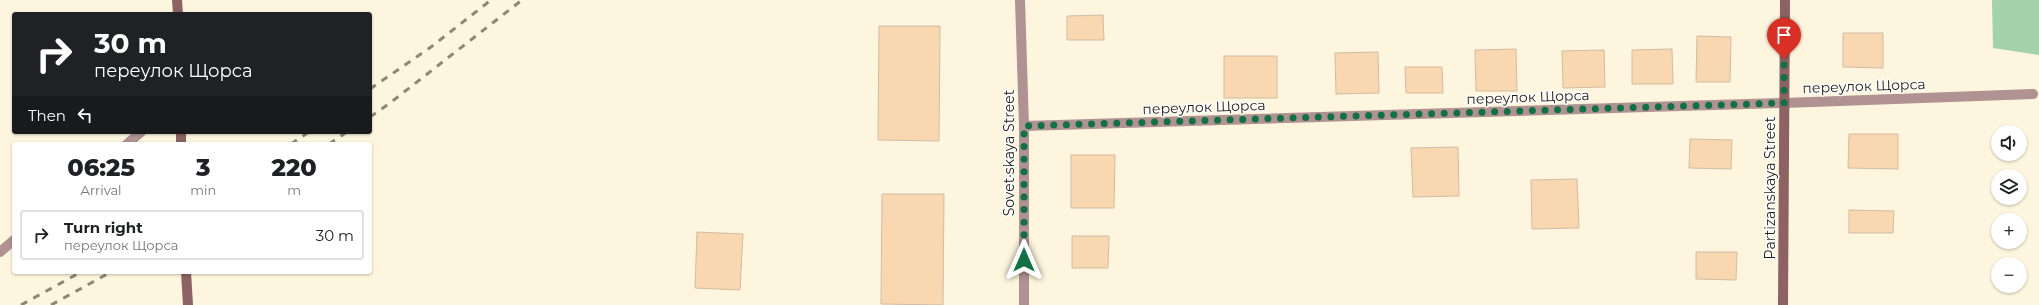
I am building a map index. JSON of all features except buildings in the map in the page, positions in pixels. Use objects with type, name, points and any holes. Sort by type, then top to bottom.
[{"type":"street","points":[[177,0],[178,12]]},
{"type":"street","name":"Sovet·skaya Street","points":[[1020,0],[1024,126],[1024,305]]},
{"type":"street","name":"Partizanskaya Street","points":[[1783,305],[1785,0]]},
{"type":"street","name":"переулок Щорса","points":[[1024,126],[2033,94]]},
{"type":"street","points":[[129,142],[139,134]]},
{"type":"street","points":[[0,252],[12,242]]},
{"type":"street","points":[[186,274],[188,305]]},
{"type":"green space","points":[[1992,0],[2039,0],[2039,55],[1993,48]]},
{"type":"railway","points":[[372,88],[431,47],[491,0]]},
{"type":"railway","points":[[372,116],[522,0]]},
{"type":"railway","points":[[294,142],[306,134]]},
{"type":"railway","points":[[332,142],[344,134]]},
{"type":"railway","points":[[21,305],[77,274]]},
{"type":"railway","points":[[51,305],[107,274]]},
{"type":"route","points":[[1024,260],[1024,126],[1784,103],[1784,59]]}]
